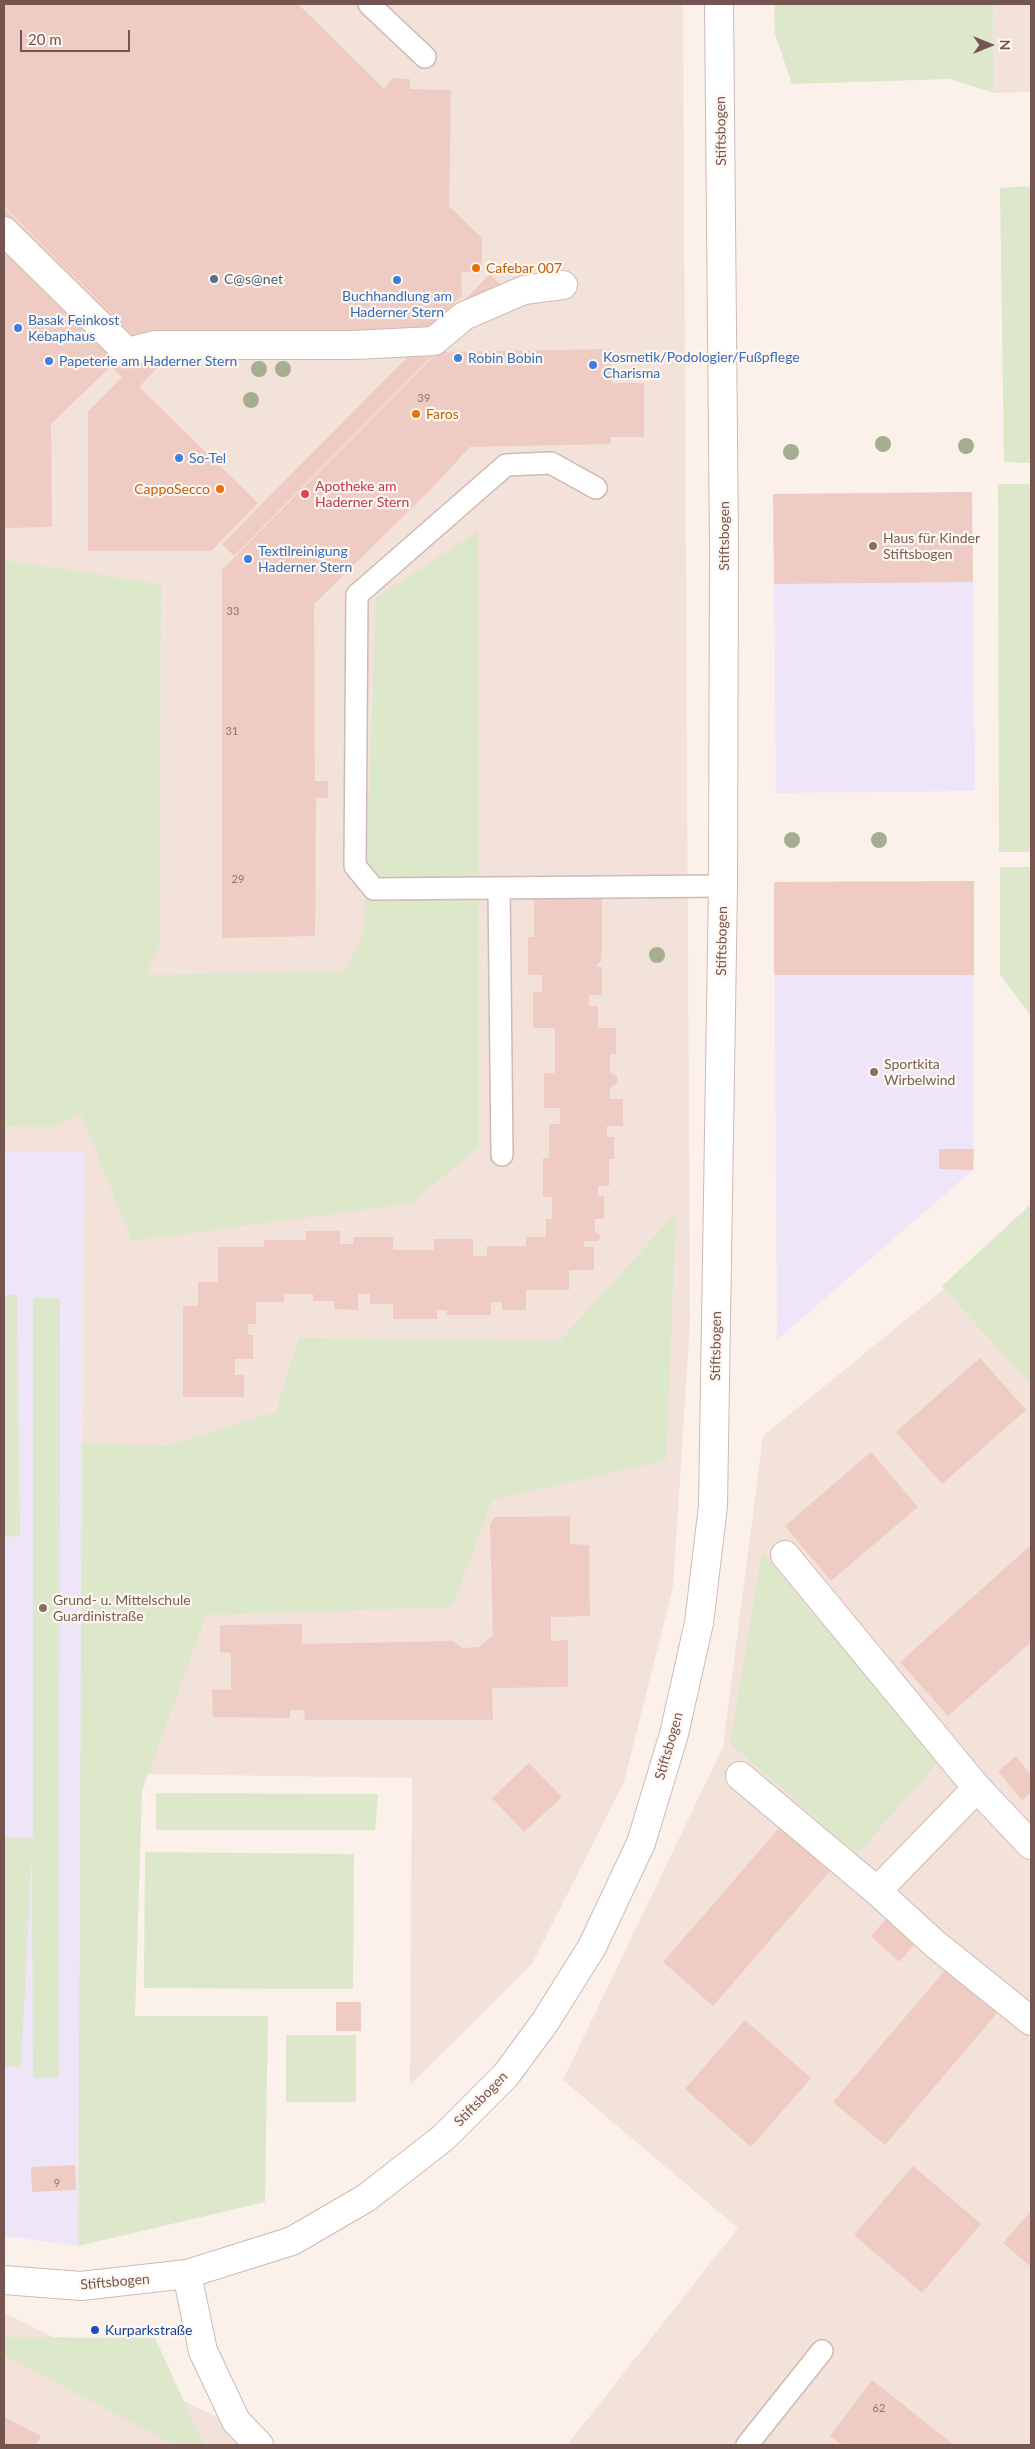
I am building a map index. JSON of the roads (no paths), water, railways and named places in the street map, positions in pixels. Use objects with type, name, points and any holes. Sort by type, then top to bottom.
[{"type":"street","name":"Stiftsbogen","points":[[4,2280],[81,2286],[188,2274],[292,2241],[366,2198],[443,2138],[506,2075],[545,2022],[592,1947],[641,1843],[674,1734],[699,1622],[713,1506],[722,886],[724,422],[719,4]]},
{"type":"street","points":[[4,231],[127,352],[155,345],[353,345],[434,341],[464,316],[524,290],[564,285]]},
{"type":"street","points":[[785,1555],[977,1788],[1031,1845]]},
{"type":"street","points":[[740,1776],[877,1891],[935,1944],[1031,2020]]},
{"type":"street","points":[[877,1891],[977,1788]]},
{"type":"street","points":[[188,2274],[203,2351],[236,2421],[259,2445]]},
{"type":"lane","points":[[369,4],[425,57]]},
{"type":"lane","points":[[596,488],[551,463],[506,465],[358,595],[355,866],[374,889],[722,886]]},
{"type":"lane","points":[[499,888],[502,1155]]},
{"type":"lane","points":[[747,2445],[822,2351]]},
{"type":"place","name":"Cafebar 007","points":[[476,268]]},
{"type":"place","name":"C@s@net","points":[[214,279]]},
{"type":"place","name":"Buchhandlung am Haderner Stern","points":[[397,280]]},
{"type":"place","name":"Basak Feinkost Kebaphaus","points":[[18,328]]},
{"type":"place","name":"Robin Bobin","points":[[458,358]]},
{"type":"place","name":"Papeterie am Haderner Stern","points":[[49,361]]},
{"type":"place","name":"Kosmetik/Podologier/Fußpflege Charisma","points":[[593,365]]},
{"type":"place","name":"Faros","points":[[416,414]]},
{"type":"place","name":"So-Tel","points":[[179,458]]},
{"type":"place","name":"CappoSecco","points":[[220,489]]},
{"type":"place","name":"Apotheke am Haderner Stern","points":[[305,494]]},
{"type":"place","name":"Haus für Kinder Stiftsbogen","points":[[873,546]]},
{"type":"place","name":"Textilreinigung Haderner Stern","points":[[248,559]]},
{"type":"place","name":"Sportkita Wirbelwind","points":[[874,1072]]},
{"type":"place","name":"Grund- u. Mittelschule Guardinistraße","points":[[43,1608]]},
{"type":"place","name":"Kurparkstraße","points":[[95,2330]]}]
